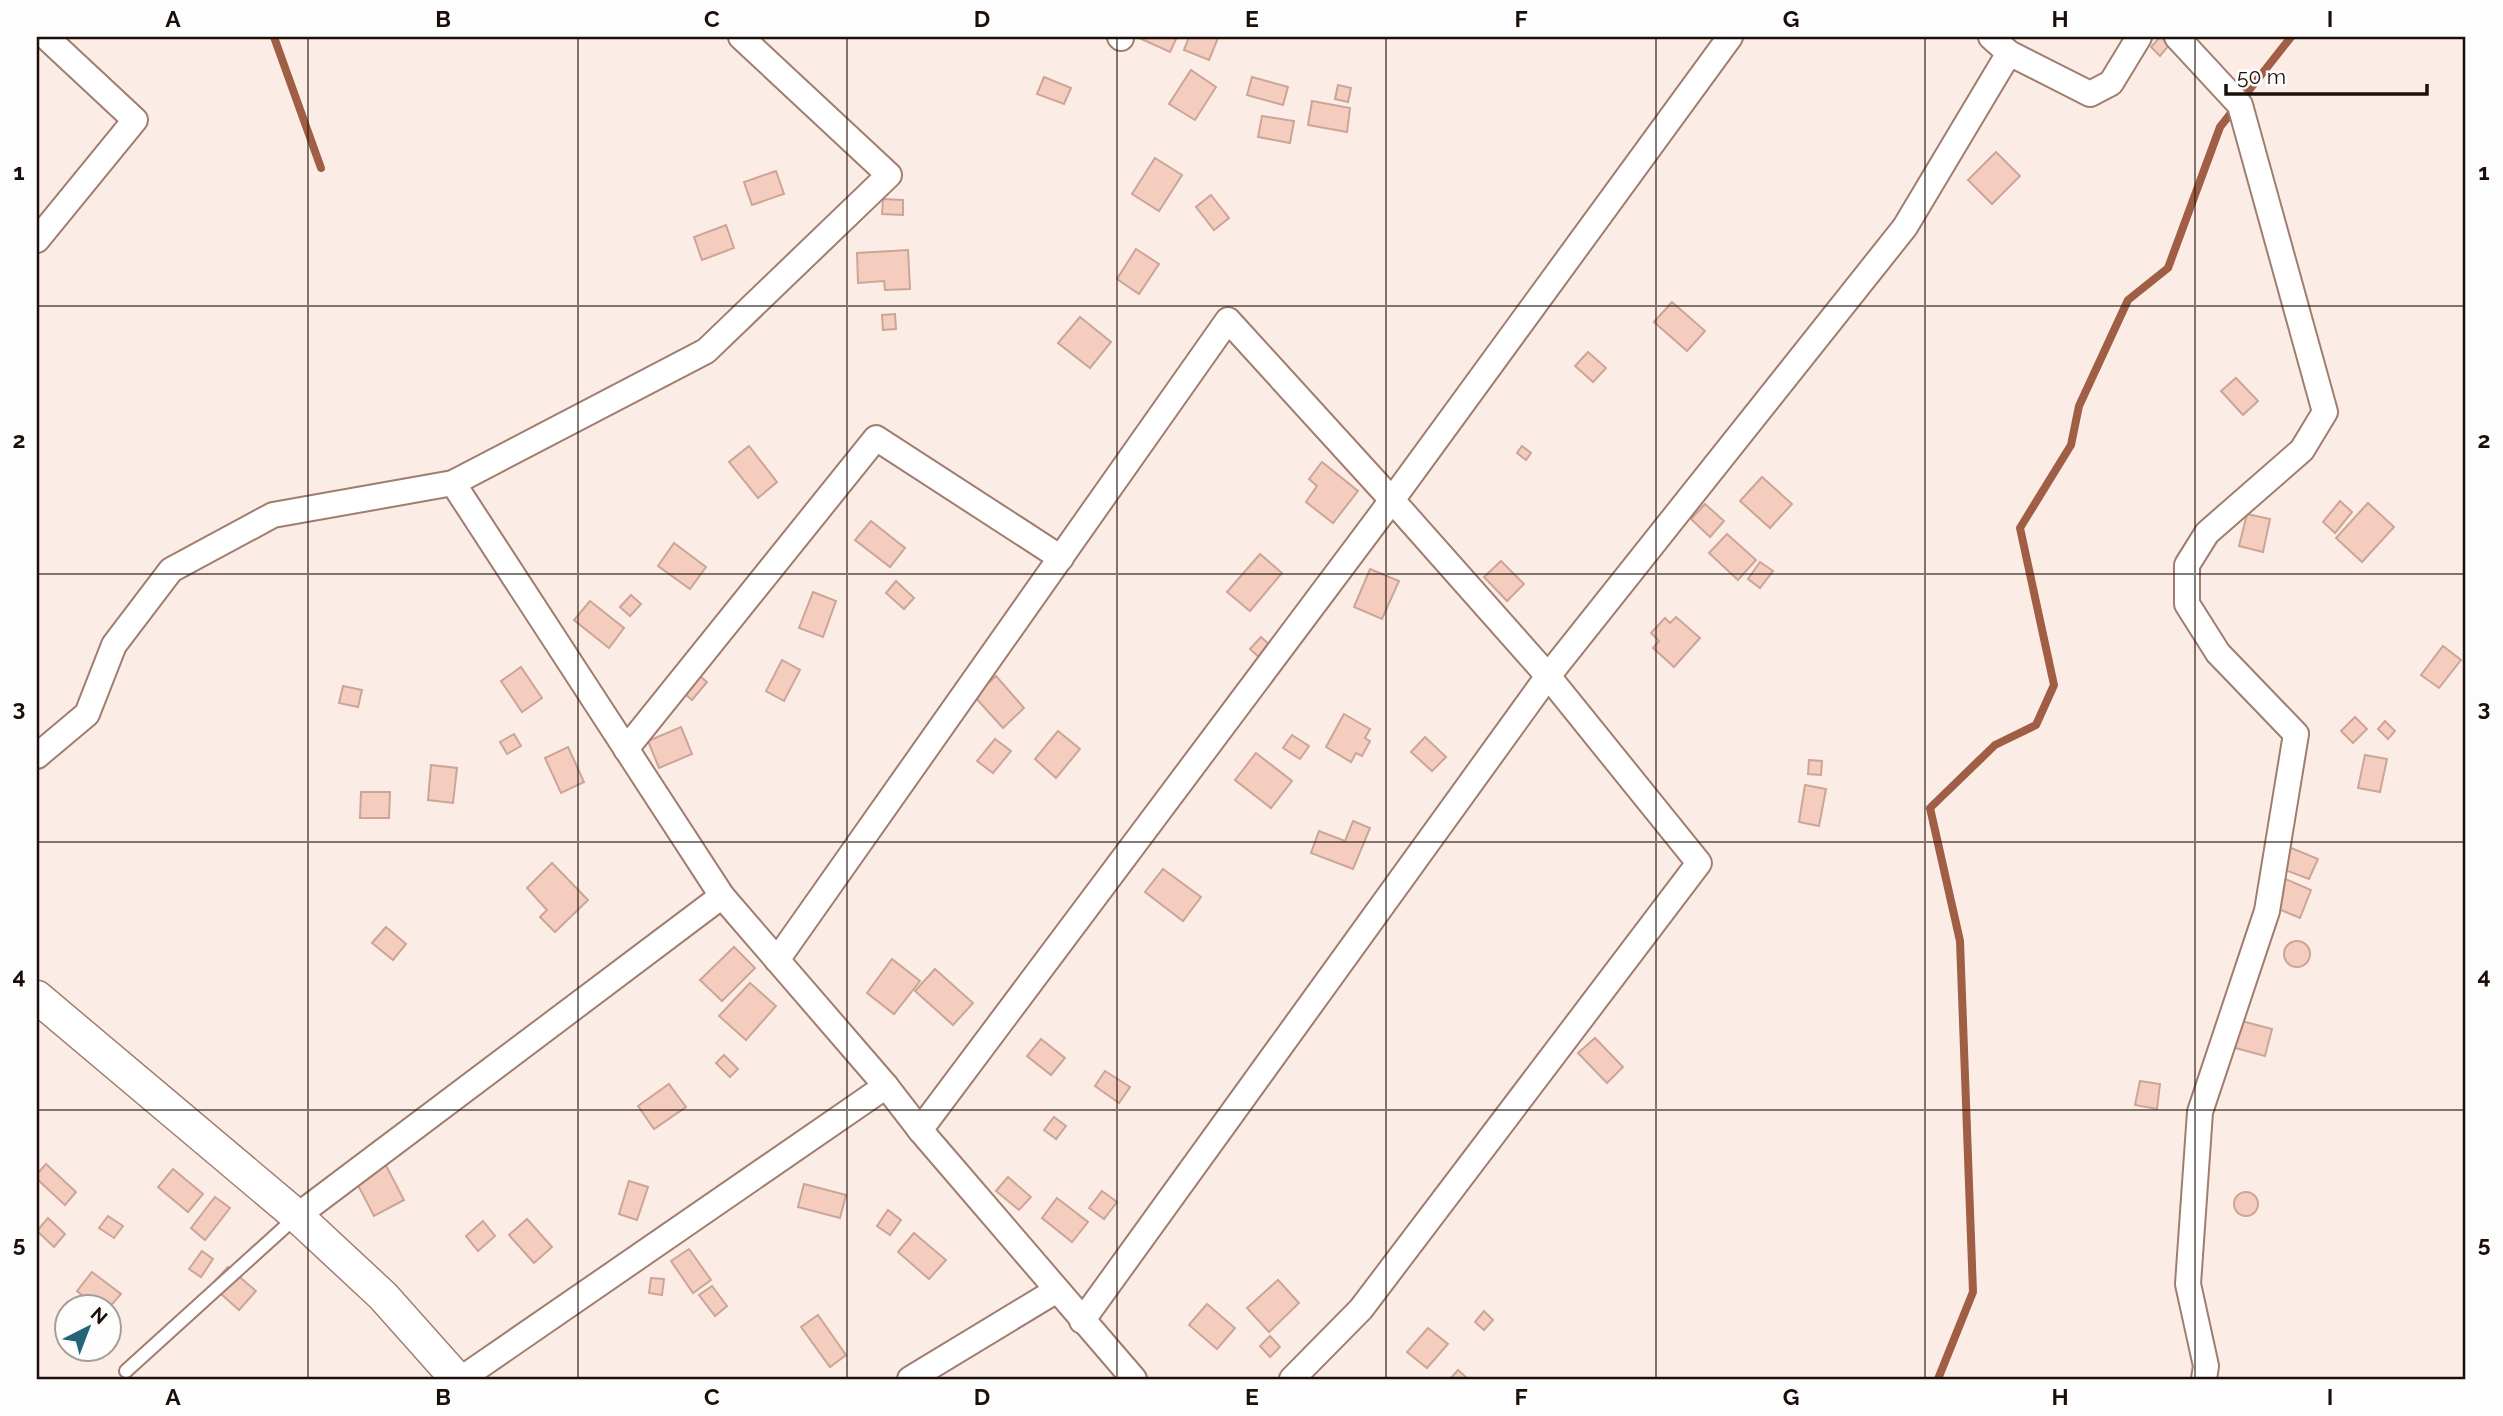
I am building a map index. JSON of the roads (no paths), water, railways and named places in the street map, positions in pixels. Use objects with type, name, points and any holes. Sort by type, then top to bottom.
[{"type":"street","points":[[37,240],[135,120],[46,37]]},
{"type":"street","points":[[37,756],[87,714],[114,645],[171,570],[273,515],[453,483],[706,351],[889,175],[741,37]]},
{"type":"street","points":[[920,1130],[1392,500],[1730,37]]},
{"type":"street","points":[[1082,1321],[1548,676],[1905,227],[2000,45],[2090,94],[2111,83],[2139,37]]},
{"type":"street","points":[[2177,37],[2239,105],[2325,412],[2302,450],[2207,533],[2187,565],[2187,604],[2218,653],[2296,734],[2267,911],[2200,1112],[2188,1284],[2206,1366],[2204,1379]]},
{"type":"street","points":[[778,960],[1228,320],[1548,676],[1699,863],[1361,1309],[1292,1379]]},
{"type":"street","points":[[626,749],[876,438],[1061,558]]},
{"type":"street","points":[[453,483],[722,896],[1134,1379]]},
{"type":"street","points":[[297,1216],[722,896]]},
{"type":"street","points":[[37,997],[297,1216],[383,1296],[459,1379],[886,1086]]},
{"type":"street","points":[[910,1379],[1057,1290]]},
{"type":"lane","points":[[127,1371],[297,1216]]},
{"type":"waterway","points":[[274,37],[321,168]]},
{"type":"waterway","points":[[1938,1379],[1973,1292],[1960,941],[1930,808],[1995,745],[2036,725],[2054,685],[2020,528],[2071,445],[2079,406],[2128,300],[2168,268],[2220,127],[2291,37]]}]
